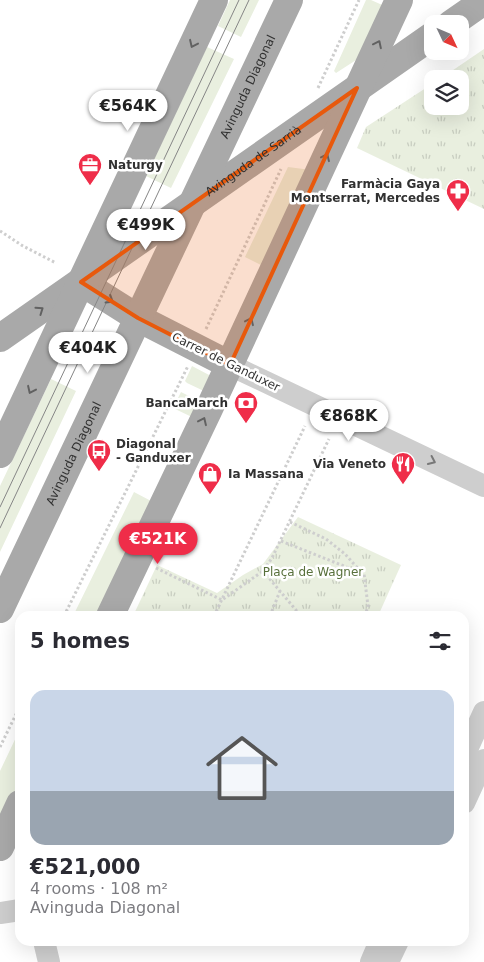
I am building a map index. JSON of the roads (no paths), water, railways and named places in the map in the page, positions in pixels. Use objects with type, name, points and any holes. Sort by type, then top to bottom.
[{"type":"main road","points":[[0,454],[214,0]]},
{"type":"main road","name":"Avinguda Diagonal","points":[[0,609],[289,0]]},
{"type":"main road","points":[[112,611],[230,365],[399,0]]},
{"type":"main road","points":[[464,15],[484,1]]},
{"type":"main road","name":"Avinguda de Sarrià","points":[[0,338],[424,42]]},
{"type":"main road","name":"Carrer de Ganduxer","points":[[81,282],[138,318],[230,365]]},
{"type":"main road","points":[[0,847],[15,819]]},
{"type":"street","name":"Carrer de Ganduxer","points":[[230,365],[484,486]]},
{"type":"street","points":[[469,745],[484,712]]},
{"type":"street","points":[[469,792],[484,760]]},
{"type":"street","points":[[0,913],[15,911]]},
{"type":"street","points":[[45,946],[49,962]]},
{"type":"street","points":[[371,962],[378,946]]},
{"type":"street","points":[[388,962],[396,946]]},
{"type":"tram line","points":[[0,507],[239,0]]},
{"type":"tram line","points":[[0,528],[249,0]]},
{"type":"place","name":"Naturgy","points":[[90,186]]},
{"type":"place","name":"Farmàcia Gaya Montserrat, Mercedes","points":[[458,212]]},
{"type":"place","name":"BancaMarch","points":[[246,424]]},
{"type":"place","name":"Diagonal - Ganduxer","points":[[99,472]]},
{"type":"place","name":"Via Veneto","points":[[403,485]]},
{"type":"place","name":"Ia Massana","points":[[210,495]]},
{"type":"park label","name":"Plaça de Wagner","points":[[313,572]]}]
